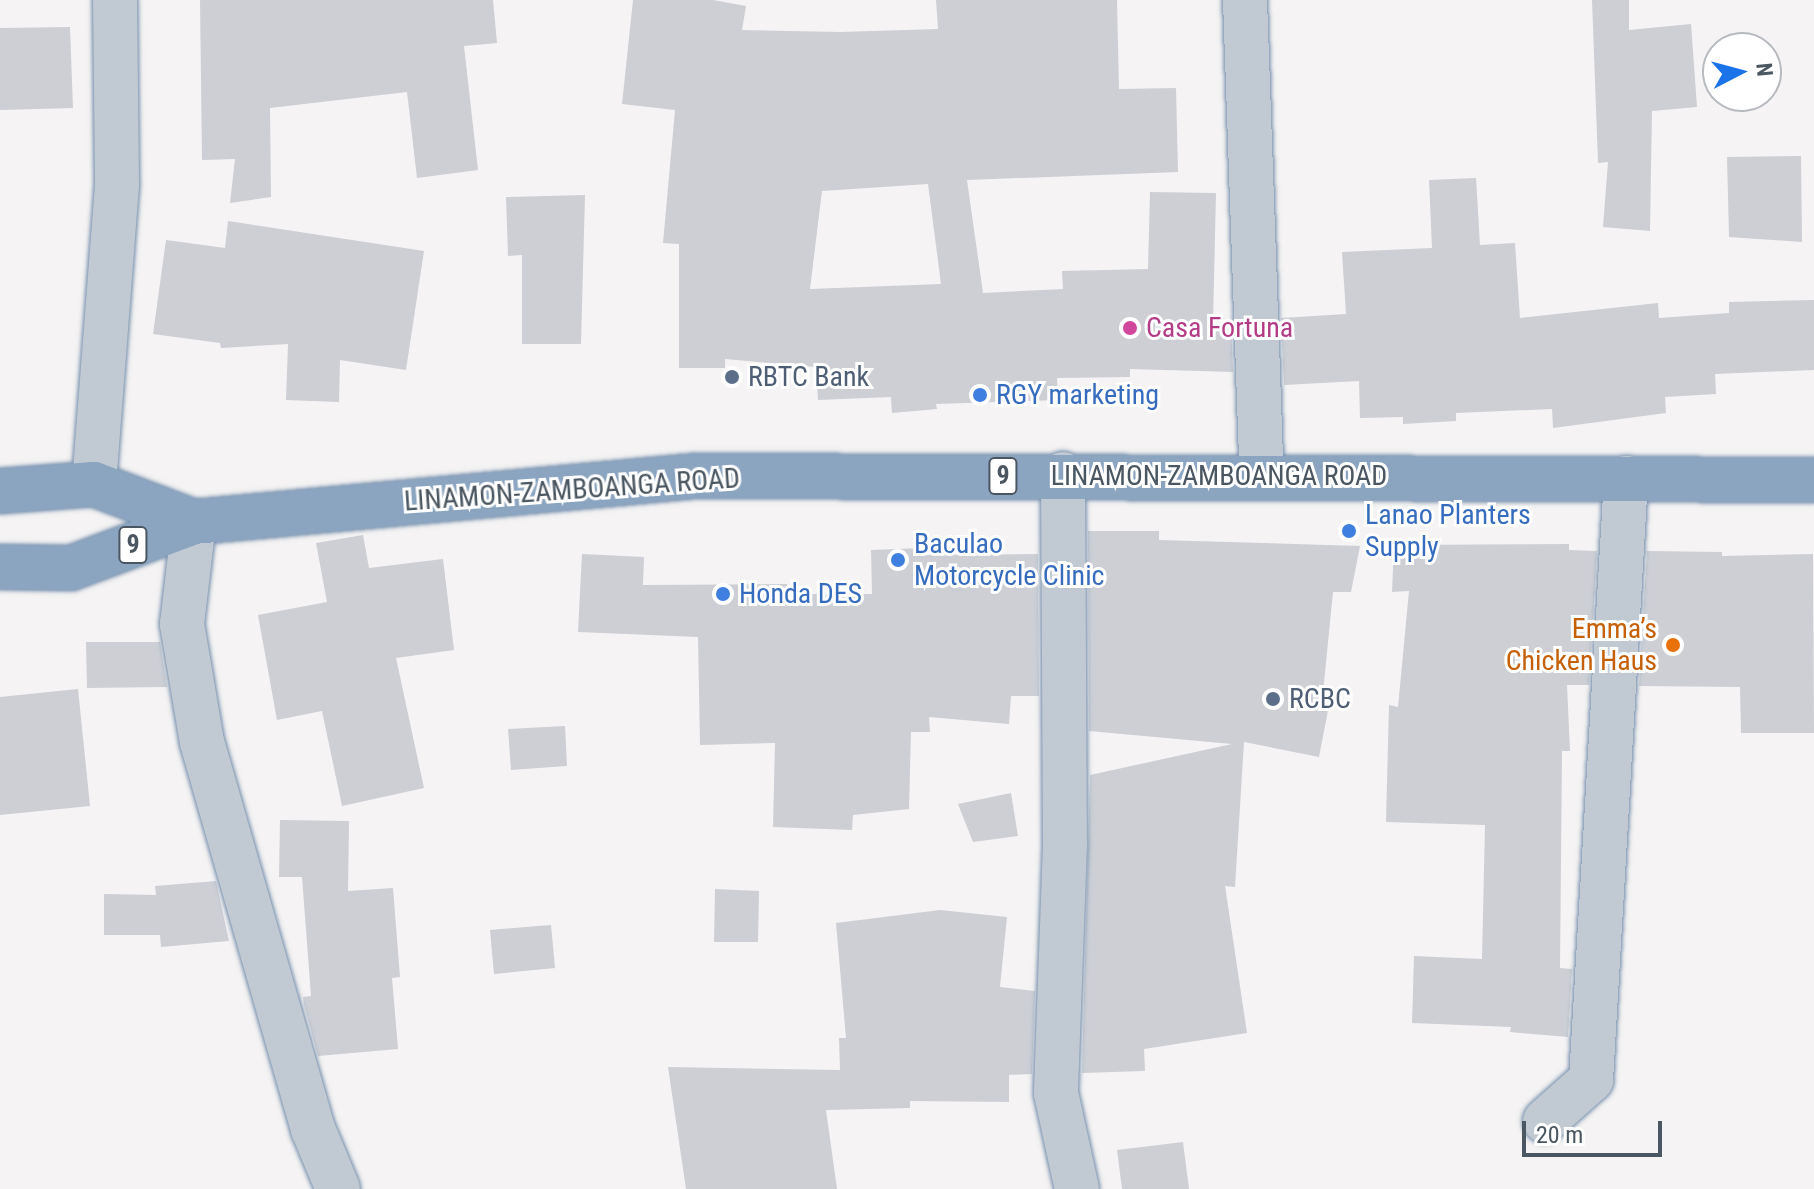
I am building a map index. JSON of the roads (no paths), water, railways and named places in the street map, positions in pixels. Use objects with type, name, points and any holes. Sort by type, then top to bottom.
[{"type":"highway","name":"LINAMON-ZAMBOANGA ROAD","points":[[0,567],[71,568],[194,522],[696,476],[1063,474],[1814,480]]},
{"type":"highway","name":"LINAMON-ZAMBOANGA ROAD","points":[[0,491],[94,484],[194,522]]},
{"type":"street","points":[[94,484],[117,185],[115,0]]},
{"type":"street","points":[[1245,0],[1262,477]]},
{"type":"street","points":[[1063,474],[1065,844],[1056,1093],[1077,1189]]},
{"type":"street","points":[[1545,1121],[1591,1080],[1626,478]]},
{"type":"street","points":[[194,522],[182,624],[202,742],[313,1129],[338,1189]]},
{"type":"place","name":"Casa Fortuna","points":[[1130,328]]},
{"type":"place","name":"RBTC Bank","points":[[732,377]]},
{"type":"place","name":"RGY marketing","points":[[980,395]]},
{"type":"place","name":"Lanao Planters Supply","points":[[1349,531]]},
{"type":"place","name":"Baculao Motorcycle Clinic","points":[[898,560]]},
{"type":"place","name":"Honda DES","points":[[723,594]]},
{"type":"place","name":"Emma’s Chicken Haus","points":[[1673,645]]},
{"type":"place","name":"RCBC","points":[[1273,699]]}]
